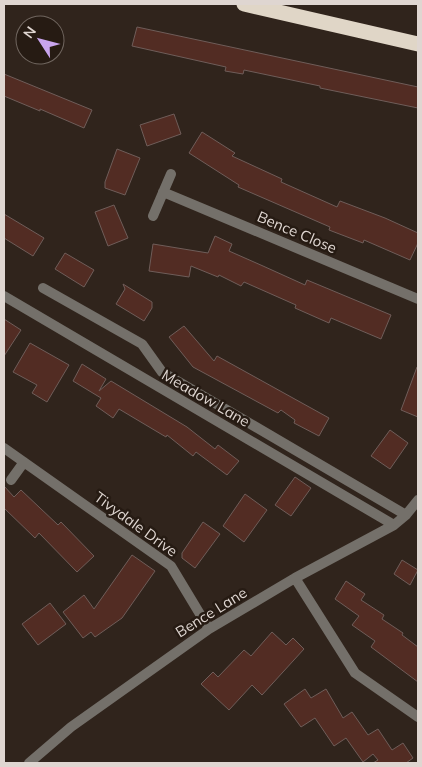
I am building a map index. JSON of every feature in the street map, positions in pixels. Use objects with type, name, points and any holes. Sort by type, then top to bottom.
[{"type":"highway","points":[[244,4],[418,44]]},
{"type":"street","points":[[153,216],[171,174]]},
{"type":"street","name":"Bence Close","points":[[163,192],[418,299]]},
{"type":"street","name":"Meadow Lane","points":[[43,288],[142,344],[162,372],[406,515]]},
{"type":"street","name":"Meadow Lane","points":[[4,296],[394,525]]},
{"type":"street","name":"Tivydale Drive","points":[[4,448],[171,566],[209,629]]},
{"type":"street","points":[[11,480],[24,462]]},
{"type":"street","name":"Bence Lane","points":[[29,763],[71,727],[209,629],[295,578],[394,525],[406,515],[418,500]]},
{"type":"street","points":[[295,578],[355,673],[418,717]]},
{"type":"building","points":[[137,27],[418,87],[418,108],[244,70],[243,74],[225,71],[226,67],[132,46]]},
{"type":"building","points":[[4,74],[92,110],[84,128],[4,96]]},
{"type":"building","points":[[174,114],[181,134],[147,146],[140,125]]},
{"type":"building","points":[[202,132],[235,153],[232,156],[282,179],[281,182],[337,207],[340,201],[418,233],[418,243],[410,260],[364,240],[363,243],[329,230],[330,227],[238,187],[239,185],[189,153]]},
{"type":"building","points":[[117,149],[140,158],[125,195],[105,188],[105,182]]},
{"type":"building","points":[[114,205],[128,238],[108,246],[95,212]]},
{"type":"building","points":[[4,214],[44,238],[33,256],[4,238]]},
{"type":"building","points":[[215,236],[232,244],[229,251],[305,285],[307,280],[391,315],[381,339],[331,318],[329,323],[295,308],[296,305],[244,282],[241,286],[219,275],[218,277],[191,266],[189,277],[149,271],[153,244],[208,253]]},
{"type":"building","points":[[65,253],[94,270],[84,287],[55,269]]},
{"type":"building","points":[[123,284],[152,302],[152,308],[144,321],[116,304],[125,289]]},
{"type":"building","points":[[4,319],[21,330],[4,356]]},
{"type":"building","points":[[184,326],[214,361],[217,356],[329,418],[319,436],[294,423],[295,420],[281,410],[278,413],[193,367],[169,337]]},
{"type":"building","points":[[30,343],[69,365],[47,402],[32,393],[37,385],[13,372]]},
{"type":"building","points":[[82,364],[106,379],[99,391],[111,381],[187,427],[215,449],[218,445],[239,461],[227,475],[196,452],[193,456],[167,435],[166,437],[119,409],[113,418],[96,406],[101,398],[73,381]]},
{"type":"building","points":[[418,367],[418,417],[401,410]]},
{"type":"building","points":[[390,430],[408,443],[390,469],[371,456]]},
{"type":"building","points":[[295,477],[311,488],[291,516],[275,505]]},
{"type":"building","points":[[4,486],[14,497],[21,490],[58,525],[61,522],[94,556],[77,572],[39,533],[35,538],[4,508]]},
{"type":"building","points":[[245,494],[267,510],[244,542],[223,526]]},
{"type":"building","points":[[203,522],[220,534],[195,568],[182,558],[182,553]]},
{"type":"building","points":[[132,555],[155,571],[122,618],[95,637],[91,632],[83,638],[63,612],[84,595],[94,609]]},
{"type":"building","points":[[402,560],[418,570],[410,585],[394,574]]},
{"type":"building","points":[[346,581],[365,594],[361,600],[384,615],[382,619],[403,633],[402,635],[418,647],[418,682],[371,647],[375,641],[352,625],[359,616],[335,599]]},
{"type":"building","points":[[50,603],[66,624],[38,645],[22,624]]},
{"type":"building","points":[[272,632],[286,645],[293,638],[304,649],[262,695],[252,685],[229,710],[201,684],[213,672],[218,677],[244,650],[251,656]]},
{"type":"building","points":[[305,689],[311,698],[326,689],[343,718],[352,712],[368,735],[378,729],[392,750],[403,743],[413,758],[406,763],[373,763],[378,760],[373,754],[363,762],[346,738],[334,746],[315,718],[301,727],[284,704]]}]
